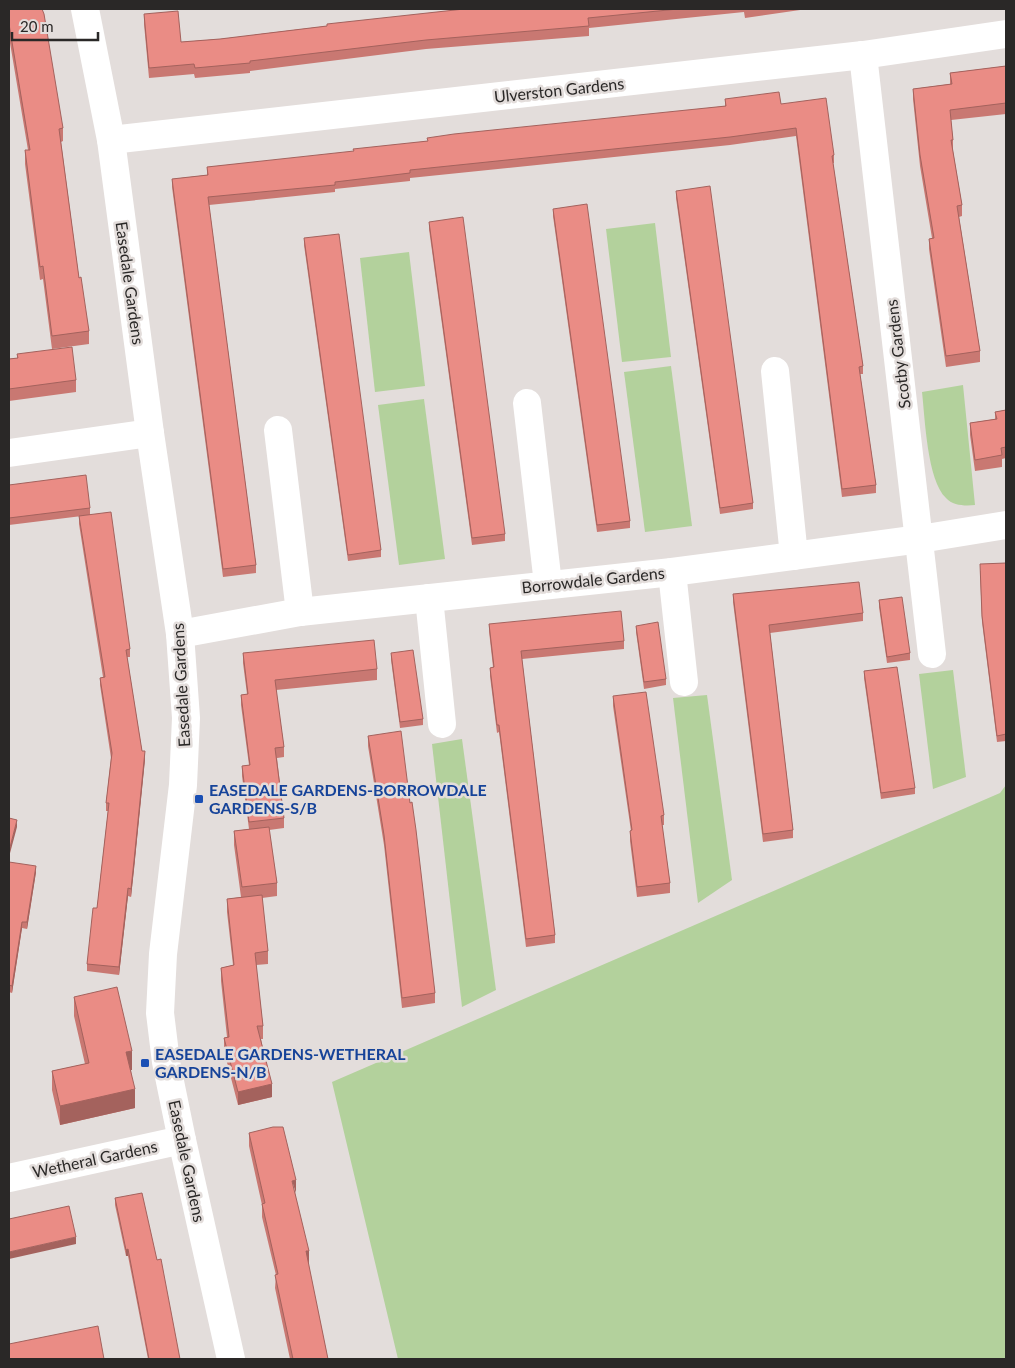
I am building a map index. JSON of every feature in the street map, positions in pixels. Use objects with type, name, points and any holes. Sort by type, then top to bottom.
[{"type":"street","name":"Easedale Gardens","points":[[85,9],[111,140],[150,433],[180,634],[186,718],[183,785],[163,954],[160,1013],[166,1062],[230,1359]]},
{"type":"street","name":"Ulverston Gardens","points":[[111,140],[863,55],[1006,34]]},
{"type":"street","name":"Scotby Gardens","points":[[863,55],[932,654]]},
{"type":"street","points":[[775,371],[794,556]]},
{"type":"street","points":[[527,403],[548,584]]},
{"type":"street","points":[[278,430],[300,612]]},
{"type":"street","points":[[9,453],[150,433]]},
{"type":"street","name":"Borrowdale Gardens","points":[[180,634],[300,612],[672,572],[920,539],[1006,525]]},
{"type":"street","points":[[672,572],[684,682]]},
{"type":"street","points":[[429,598],[442,724]]},
{"type":"street","name":"Wetheral Gardens","points":[[9,1178],[182,1140]]},
{"type":"green space","points":[[655,223],[671,357],[622,362],[606,229]]},
{"type":"green space","points":[[409,252],[425,386],[375,392],[360,258]]},
{"type":"green space","points":[[671,366],[692,526],[645,532],[624,372]]},
{"type":"green space","points":[[963,385],[975,505],[952,503],[940,489],[928,448],[922,392]]},
{"type":"green space","points":[[424,399],[445,559],[399,565],[378,405]]},
{"type":"green space","points":[[953,670],[966,777],[933,789],[919,674]]},
{"type":"green space","points":[[707,695],[732,880],[698,903],[673,698]]},
{"type":"green space","points":[[462,739],[496,990],[462,1007],[432,744]]},
{"type":"green space","points":[[1006,785],[1006,1359],[398,1359],[332,1082],[1000,793]]},
{"type":"building","points":[[9,9],[42,9],[44,14],[63,128],[59,129],[79,278],[81,277],[89,331],[52,336],[43,266],[40,267],[25,150],[30,150],[9,24]]},
{"type":"building","points":[[464,9],[678,9],[588,18],[589,26],[426,40],[250,61],[250,63],[195,68],[194,64],[149,68],[144,14],[178,11],[181,42],[220,39],[327,26],[327,24]]},
{"type":"building","points":[[1006,66],[1006,103],[950,110],[953,140],[951,140],[962,205],[957,206],[980,351],[946,356],[929,239],[934,238],[920,155],[913,89],[952,84],[950,73]]},
{"type":"building","points":[[779,92],[781,104],[826,98],[834,155],[832,156],[863,366],[859,367],[876,485],[842,489],[796,128],[730,137],[410,170],[410,173],[335,182],[335,185],[208,197],[256,565],[223,569],[172,179],[208,175],[207,167],[354,151],[353,149],[428,141],[427,138],[454,134],[726,106],[725,99]]},
{"type":"building","points":[[710,186],[753,503],[720,508],[676,191]]},
{"type":"building","points":[[587,204],[630,521],[597,525],[553,209]]},
{"type":"building","points":[[463,217],[505,534],[472,538],[429,222]]},
{"type":"building","points":[[339,234],[381,550],[348,555],[304,238]]},
{"type":"building","points":[[72,347],[76,380],[9,389],[9,359],[18,358],[17,354]]},
{"type":"building","points":[[1006,410],[1006,447],[1001,448],[1002,455],[975,460],[970,423],[997,419],[995,412]]},
{"type":"building","points":[[86,475],[90,508],[9,518],[9,485]]},
{"type":"building","points":[[111,512],[130,649],[126,650],[142,751],[145,751],[131,889],[128,888],[119,967],[87,964],[93,908],[97,908],[109,803],[106,803],[112,753],[100,678],[105,677],[79,516]]},
{"type":"building","points":[[1006,563],[1006,734],[997,736],[982,616],[980,564]]},
{"type":"building","points":[[859,582],[863,613],[769,625],[793,830],[763,834],[733,594]]},
{"type":"building","points":[[902,597],[910,653],[887,657],[879,600]]},
{"type":"building","points":[[621,611],[624,641],[521,651],[555,935],[526,939],[490,668],[494,667],[489,624]]},
{"type":"building","points":[[658,622],[666,679],[644,682],[636,626]]},
{"type":"building","points":[[374,640],[377,669],[275,680],[284,747],[275,748],[284,818],[249,822],[242,766],[250,765],[241,695],[248,694],[243,653]]},
{"type":"building","points":[[413,650],[423,719],[400,722],[391,653]]},
{"type":"building","points":[[897,667],[915,788],[881,793],[864,671]]},
{"type":"building","points":[[646,692],[664,815],[661,816],[670,883],[637,887],[630,831],[632,830],[613,696]]},
{"type":"building","points":[[401,731],[410,803],[412,802],[416,830],[435,993],[402,998],[384,835],[368,736]]},
{"type":"building","points":[[9,818],[17,820],[9,851]]},
{"type":"building","points":[[269,827],[277,883],[242,887],[234,831]]},
{"type":"building","points":[[9,862],[36,866],[27,922],[22,922],[12,986],[9,985]]},
{"type":"building","points":[[262,895],[268,951],[255,953],[263,1026],[257,1026],[272,1084],[238,1092],[224,1038],[229,1037],[221,968],[234,965],[227,899]]},
{"type":"building","points":[[117,987],[132,1051],[126,1052],[135,1089],[60,1106],[52,1071],[89,1063],[74,997]]},
{"type":"building","points":[[273,1127],[283,1127],[296,1180],[292,1181],[309,1251],[306,1251],[328,1359],[293,1359],[275,1275],[278,1274],[262,1204],[265,1203],[249,1133]]},
{"type":"building","points":[[142,1193],[157,1260],[161,1259],[180,1359],[149,1359],[128,1249],[126,1250],[115,1198]]},
{"type":"building","points":[[69,1206],[76,1237],[9,1252],[9,1219]]},
{"type":"building","points":[[98,1326],[104,1359],[9,1359],[9,1344]]},
{"type":"place","name":"EASEDALE GARDENS-BORROWDALE GARDENS-S/B","points":[[199,799]]},
{"type":"place","name":"EASEDALE GARDENS-WETHERAL GARDENS-N/B","points":[[145,1063]]}]
